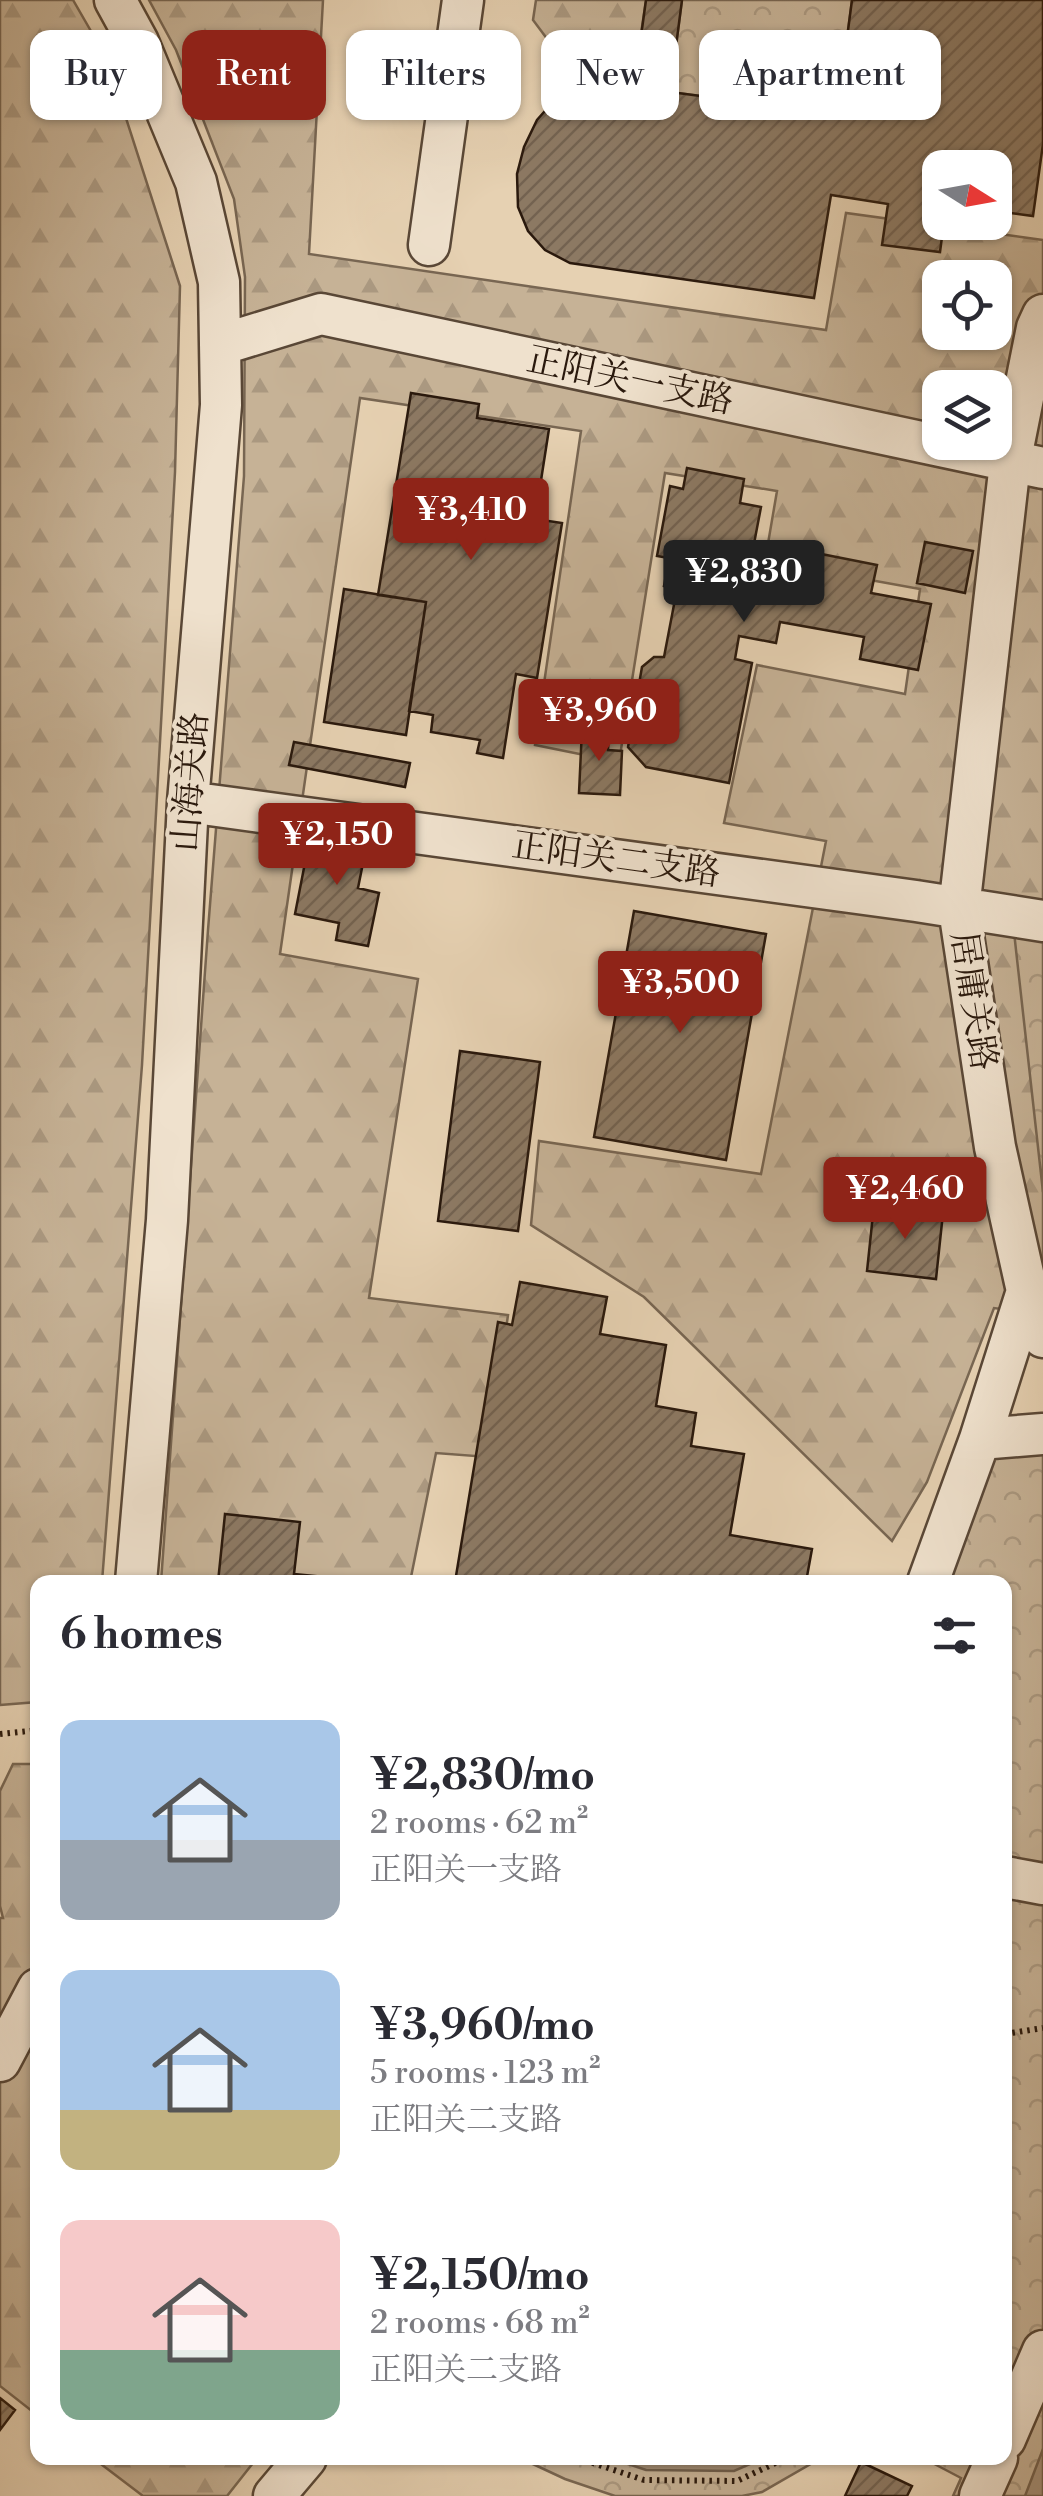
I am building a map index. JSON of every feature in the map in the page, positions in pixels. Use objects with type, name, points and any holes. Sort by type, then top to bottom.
[{"type":"street","name":"山海关路","points":[[115,0],[138,42],[196,182],[219,282],[221,404],[188,802],[167,1220],[137,1575]]},
{"type":"street","points":[[429,245],[463,0]]},
{"type":"street","name":"正阳关一支路","points":[[220,345],[321,314],[1027,466]]},
{"type":"street","name":"居庸关路","points":[[1043,315],[1036,328],[1024,402],[1027,466],[959,909],[995,1147],[1027,1290],[1043,1338]]},
{"type":"street","name":"正阳关二支路","points":[[188,802],[1043,922]]},
{"type":"street","points":[[931,1575],[980,1439],[1027,1290]]},
{"type":"street","points":[[980,1439],[1043,1434]]},
{"type":"street","points":[[1012,1878],[1043,1884]]},
{"type":"street","points":[[0,2061],[30,2004]]},
{"type":"street","points":[[1012,2423],[1043,2351]]},
{"type":"street","points":[[274,2496],[300,2465]]},
{"type":"street","points":[[980,2496],[994,2465]]},
{"type":"path","points":[[0,1734],[30,1731]]},
{"type":"path","points":[[1012,2033],[1043,2028]]},
{"type":"path","points":[[599,2465],[644,2480],[736,2481],[771,2465]]},
{"type":"green space","points":[[0,0],[73,0],[90,30],[30,30],[30,120],[127,120],[180,286],[175,472],[142,1065],[103,1575],[30,1575],[30,1703],[0,1705]]},
{"type":"green space","points":[[149,0],[323,0],[321,30],[182,30],[182,65]]},
{"type":"green space","points":[[536,0],[646,0],[642,30],[541,31],[533,20]]},
{"type":"green space","points":[[682,0],[852,0],[848,30],[699,30],[699,96],[679,93]]},
{"type":"green space","points":[[203,120],[316,120],[309,254],[826,330],[846,213],[922,223],[922,240],[1012,240],[1012,236],[1043,240],[1043,1314],[994,1308],[927,1482],[892,1541],[644,1297],[531,1225],[539,1141],[761,1174],[826,841],[724,823],[757,665],[905,694],[920,589],[765,561],[777,491],[665,473],[619,762],[535,745],[581,431],[360,398],[280,954],[418,979],[369,1298],[508,1315],[488,1457],[436,1453],[411,1575],[162,1575],[244,476],[245,277],[234,199]]},
{"type":"green space","points":[[1014,932],[1043,937],[1043,1192]]},
{"type":"green space","points":[[997,1431],[1043,1450],[1043,2496],[953,2496],[961,2478],[936,2465],[1012,2465],[1012,1575],[951,1575]]},
{"type":"green space","points":[[13,1764],[30,1764],[30,2410],[0,2386],[0,1791]]},
{"type":"green space","points":[[102,2465],[251,2465],[227,2496],[143,2496]]},
{"type":"green space","points":[[535,2465],[809,2465],[762,2492],[742,2496],[615,2496]]},
{"type":"water","points":[[1043,2449],[1043,2496],[1025,2496]]},
{"type":"water","points":[[631,2465],[748,2465],[734,2471],[646,2470]]},
{"type":"building","points":[[646,0],[682,0],[678,30],[642,30]]},
{"type":"building","points":[[852,0],[1043,0],[1043,144],[1033,216],[1012,213],[1012,150],[922,150],[922,240],[942,240],[940,252],[882,245],[888,204],[831,195],[814,298],[570,263],[545,250],[528,231],[518,207],[517,174],[541,116],[541,120],[679,120],[679,93],[699,96],[699,120],[941,120],[941,30],[848,30]]},
{"type":"building","points":[[411,393],[479,404],[477,418],[549,429],[535,519],[562,523],[537,678],[516,674],[503,758],[477,753],[480,740],[431,732],[433,715],[409,711],[426,602],[378,595]]},
{"type":"building","points":[[687,468],[744,479],[740,503],[761,507],[749,570],[786,578],[791,548],[877,565],[871,593],[931,604],[918,670],[860,659],[864,637],[780,622],[776,643],[739,636],[735,659],[752,663],[729,783],[646,767],[628,747],[642,667],[654,657],[664,657],[677,589],[664,586],[669,558],[657,556],[670,486],[683,489]]},
{"type":"building","points":[[925,542],[973,551],[965,593],[917,583]]},
{"type":"building","points":[[344,589],[426,602],[406,735],[324,722]]},
{"type":"building","points":[[582,729],[609,730],[608,750],[622,751],[620,795],[579,793]]},
{"type":"building","points":[[294,742],[410,763],[405,787],[289,765]]},
{"type":"building","points":[[311,832],[367,843],[358,888],[379,893],[368,946],[336,940],[339,923],[295,914]]},
{"type":"building","points":[[634,911],[766,934],[726,1160],[594,1137]]},
{"type":"building","points":[[460,1051],[540,1062],[518,1231],[438,1221]]},
{"type":"building","points":[[874,1205],[943,1213],[936,1279],[867,1271]]},
{"type":"building","points":[[520,1282],[607,1297],[600,1334],[666,1345],[656,1406],[696,1413],[691,1446],[744,1454],[730,1535],[812,1549],[807,1575],[456,1575],[498,1322],[512,1325]]},
{"type":"building","points":[[225,1514],[300,1522],[294,1574],[304,1575],[219,1575]]},
{"type":"building","points":[[0,2398],[15,2410],[0,2430]]},
{"type":"building","points":[[860,2465],[912,2486],[907,2496],[845,2496]]}]
